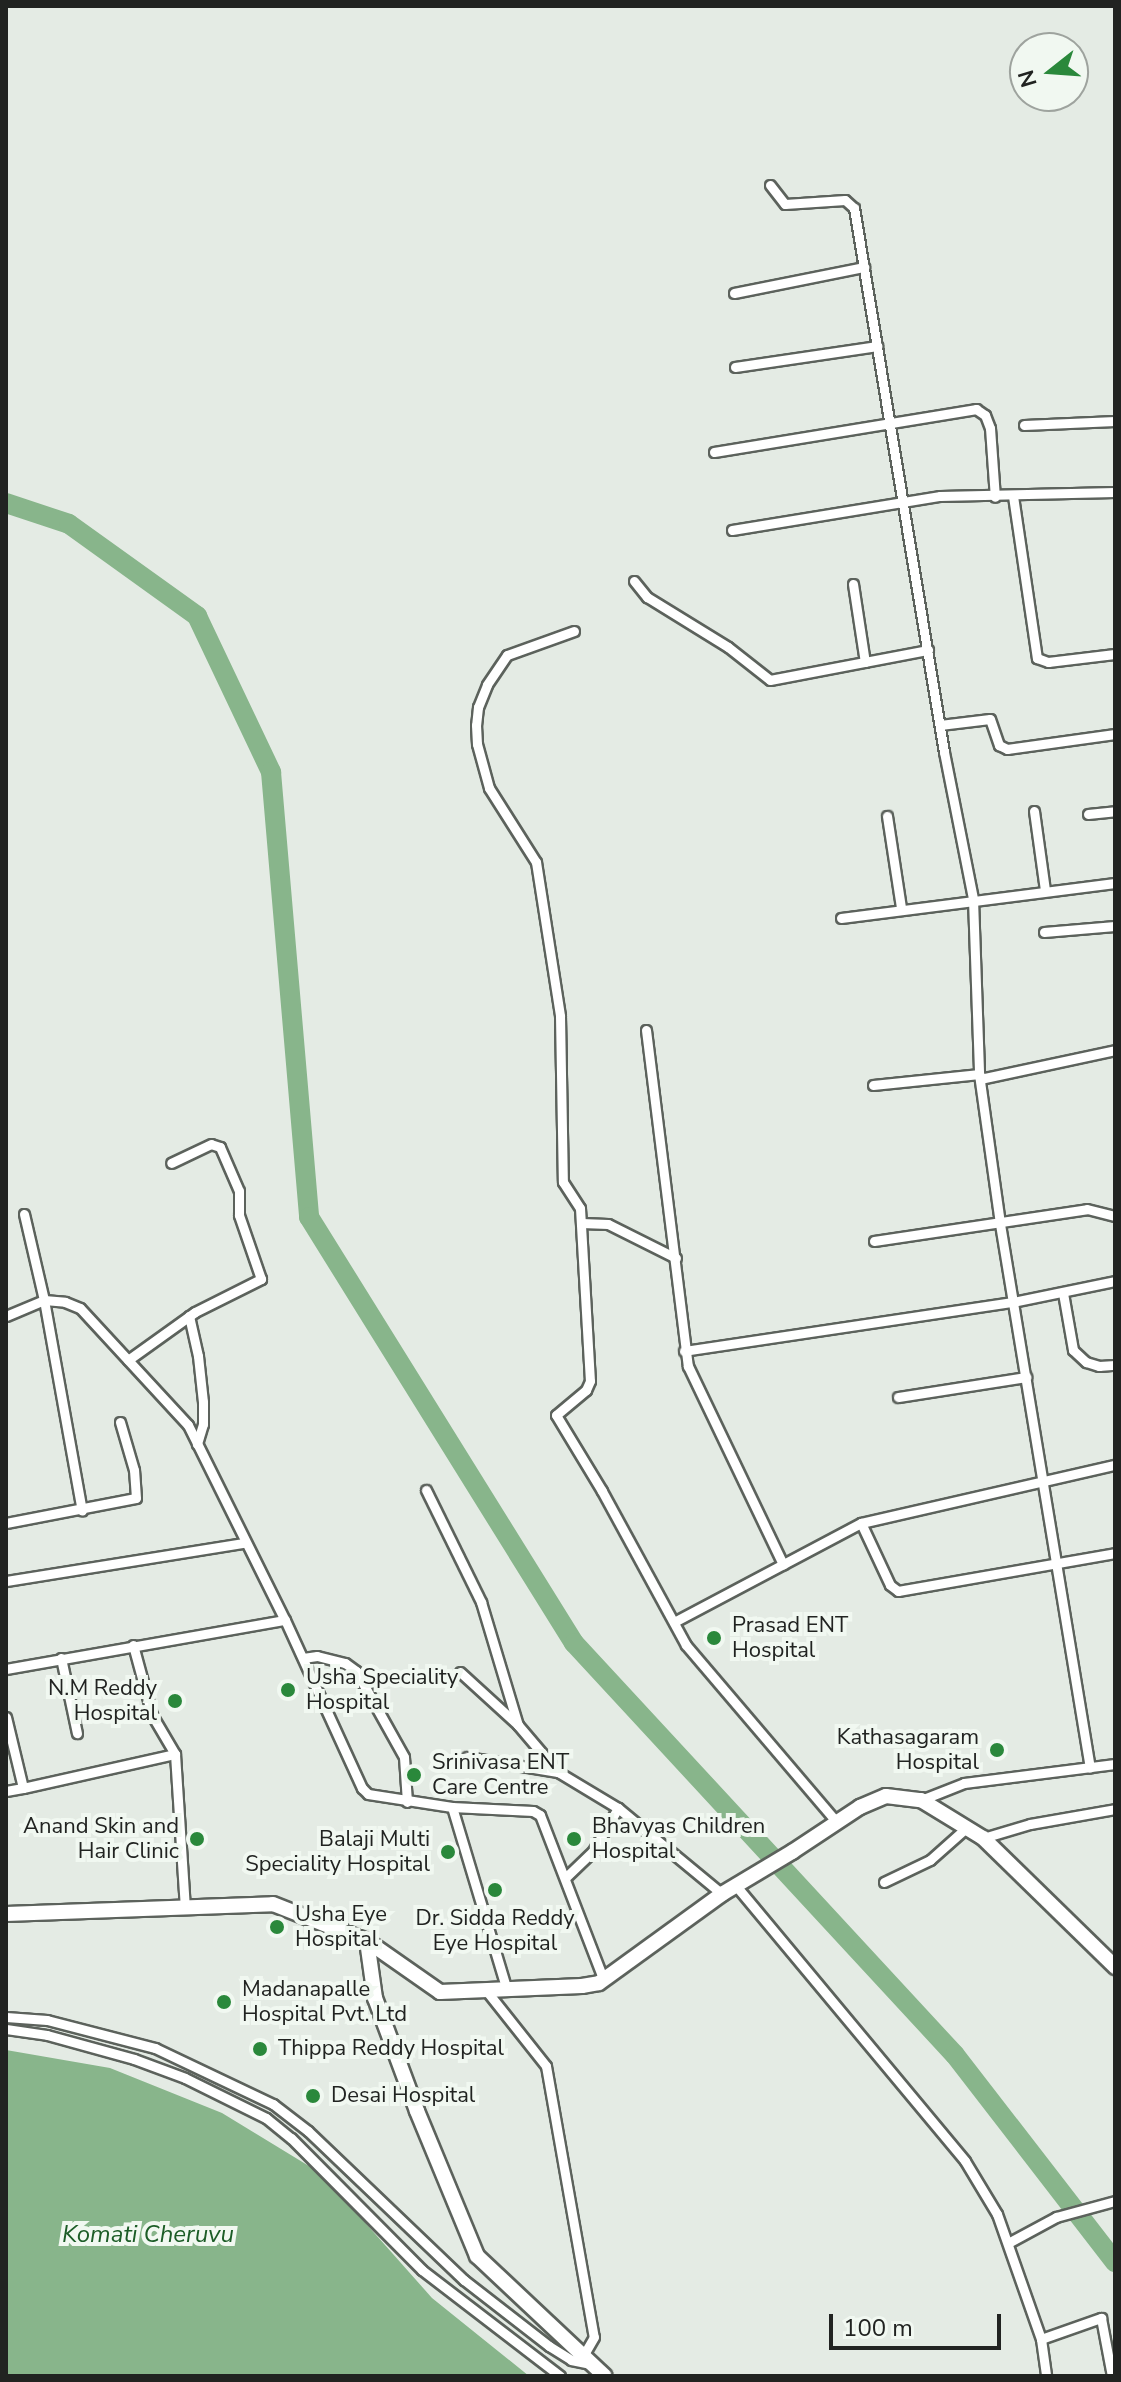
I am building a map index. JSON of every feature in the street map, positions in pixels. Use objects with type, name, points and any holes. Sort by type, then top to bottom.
[{"type":"street","points":[[770,185],[785,204],[851,202],[940,725],[973,899],[979,1076],[1000,1224],[1090,1768]]},
{"type":"street","points":[[734,293],[864,267]]},
{"type":"street","points":[[735,367],[877,346]]},
{"type":"street","points":[[714,452],[981,411],[990,428],[995,497]]},
{"type":"street","points":[[1024,425],[1115,421]]},
{"type":"street","points":[[732,530],[957,495],[995,497],[1115,492]]},
{"type":"street","points":[[1013,496],[1037,658],[1048,662],[1115,654]]},
{"type":"street","points":[[634,581],[647,597],[728,647],[770,680],[928,650]]},
{"type":"street","points":[[853,584],[865,662]]},
{"type":"street","points":[[574,631],[507,655],[487,685],[478,707],[476,725],[477,744],[489,788],[536,862],[560,1016],[563,1182],[578,1199],[590,1381],[586,1390],[556,1415],[602,1491],[686,1645],[836,1821]]},
{"type":"street","points":[[940,725],[990,719],[999,745],[1007,749],[1115,734]]},
{"type":"street","points":[[1034,811],[1045,890]]},
{"type":"street","points":[[1088,814],[1115,811]]},
{"type":"street","points":[[887,816],[901,908]]},
{"type":"street","points":[[841,918],[1115,883]]},
{"type":"street","points":[[1044,932],[1115,926]]},
{"type":"street","points":[[646,1030],[676,1258],[684,1351],[704,1405],[783,1564]]},
{"type":"street","points":[[873,1085],[979,1076],[1115,1050]]},
{"type":"street","points":[[128,1360],[189,1316],[258,1284],[262,1273],[239,1215],[239,1191],[220,1147],[211,1144],[171,1163]]},
{"type":"street","points":[[874,1241],[1087,1209],[1115,1216]]},
{"type":"street","points":[[24,1214],[44,1300],[82,1511]]},
{"type":"street","points":[[581,1223],[608,1224],[676,1258]]},
{"type":"street","points":[[684,1351],[1013,1302],[1115,1281]]},
{"type":"street","points":[[1063,1293],[1073,1350],[1086,1362],[1115,1365]]},
{"type":"street","points":[[6,1316],[44,1300],[65,1302],[80,1308],[188,1425],[244,1543],[285,1620],[362,1788],[375,1798],[452,1807],[533,1811],[544,1820],[603,1978]]},
{"type":"street","points":[[189,1316],[203,1402],[203,1424],[197,1444]]},
{"type":"street","points":[[898,1397],[1026,1377]]},
{"type":"street","points":[[6,1523],[82,1511],[136,1498],[134,1470],[120,1422]]},
{"type":"street","points":[[674,1622],[861,1523],[1115,1465]]},
{"type":"street","points":[[426,1490],[481,1602],[518,1725]]},
{"type":"street","points":[[861,1523],[890,1585],[898,1591],[1115,1553]]},
{"type":"street","points":[[6,1581],[244,1543]]},
{"type":"street","points":[[6,1669],[285,1620]]},
{"type":"street","points":[[133,1645],[152,1715],[175,1754],[185,1908]]},
{"type":"street","points":[[303,1658],[317,1656],[345,1663],[356,1671],[404,1757],[407,1802]]},
{"type":"street","points":[[61,1658],[77,1733]]},
{"type":"street","points":[[460,1672],[518,1725],[558,1772],[618,1808],[722,1894]]},
{"type":"street","points":[[6,1717],[23,1788]]},
{"type":"street","points":[[6,1791],[175,1754]]},
{"type":"street","points":[[467,1757],[558,1772]]},
{"type":"street","points":[[921,1800],[964,1783],[1115,1764]]},
{"type":"street","points":[[7,1915],[273,1904],[367,1941],[440,1992],[582,1986],[599,1983],[722,1894],[739,1886],[836,1821],[886,1796],[921,1800],[983,1838],[1115,1967]]},
{"type":"street","points":[[452,1807],[507,1990]]},
{"type":"street","points":[[565,1878],[593,1851],[618,1808]]},
{"type":"street","points":[[983,1838],[1030,1824],[1115,1809]]},
{"type":"street","points":[[884,1882],[930,1860],[966,1828]]},
{"type":"street","points":[[739,1886],[965,2161],[997,2214],[1008,2243],[1041,2339],[1046,2376]]},
{"type":"street","points":[[367,1941],[375,1998],[422,2126],[477,2256],[605,2376]]},
{"type":"street","points":[[485,1989],[546,2066],[594,2337],[588,2360]]},
{"type":"street","points":[[6,2017],[47,2020],[155,2048],[273,2104],[308,2131],[429,2250],[464,2280],[571,2360],[588,2360]]},
{"type":"street","points":[[6,2029],[47,2035],[134,2059],[199,2084],[266,2118],[291,2138],[422,2270],[560,2376]]},
{"type":"street","points":[[1008,2243],[1056,2217],[1115,2201]]},
{"type":"street","points":[[1041,2339],[1101,2318],[1112,2376]]},
{"type":"water","name":"Komati Cheruvu","points":[[6,2050],[110,2068],[222,2113],[322,2174],[432,2298],[529,2376],[6,2376]]},
{"type":"waterway","points":[[6,503],[69,524],[197,616],[271,772],[309,1217],[574,1643],[955,2055],[1115,2262]]},
{"type":"place","name":"Prasad ENT Hospital","points":[[714,1638]]},
{"type":"place","name":"Usha Speciality Hospital","points":[[288,1690]]},
{"type":"place","name":"N.M Reddy Hospital","points":[[175,1701]]},
{"type":"place","name":"Kathasagaram Hospital","points":[[997,1750]]},
{"type":"place","name":"Srinivasa ENT Care Centre","points":[[414,1775]]},
{"type":"place","name":"Anand Skin and Hair Clinic","points":[[197,1839]]},
{"type":"place","name":"Bhavyas Children Hospital","points":[[574,1839]]},
{"type":"place","name":"Balaji Multi Speciality Hospital","points":[[448,1852]]},
{"type":"place","name":"Dr. Sidda Reddy Eye Hospital","points":[[495,1890]]},
{"type":"place","name":"Usha Eye Hospital","points":[[277,1927]]},
{"type":"place","name":"Madanapalle Hospital Pvt. Ltd","points":[[224,2002]]},
{"type":"place","name":"Thippa Reddy Hospital","points":[[260,2049]]},
{"type":"place","name":"Desai Hospital","points":[[313,2096]]}]
